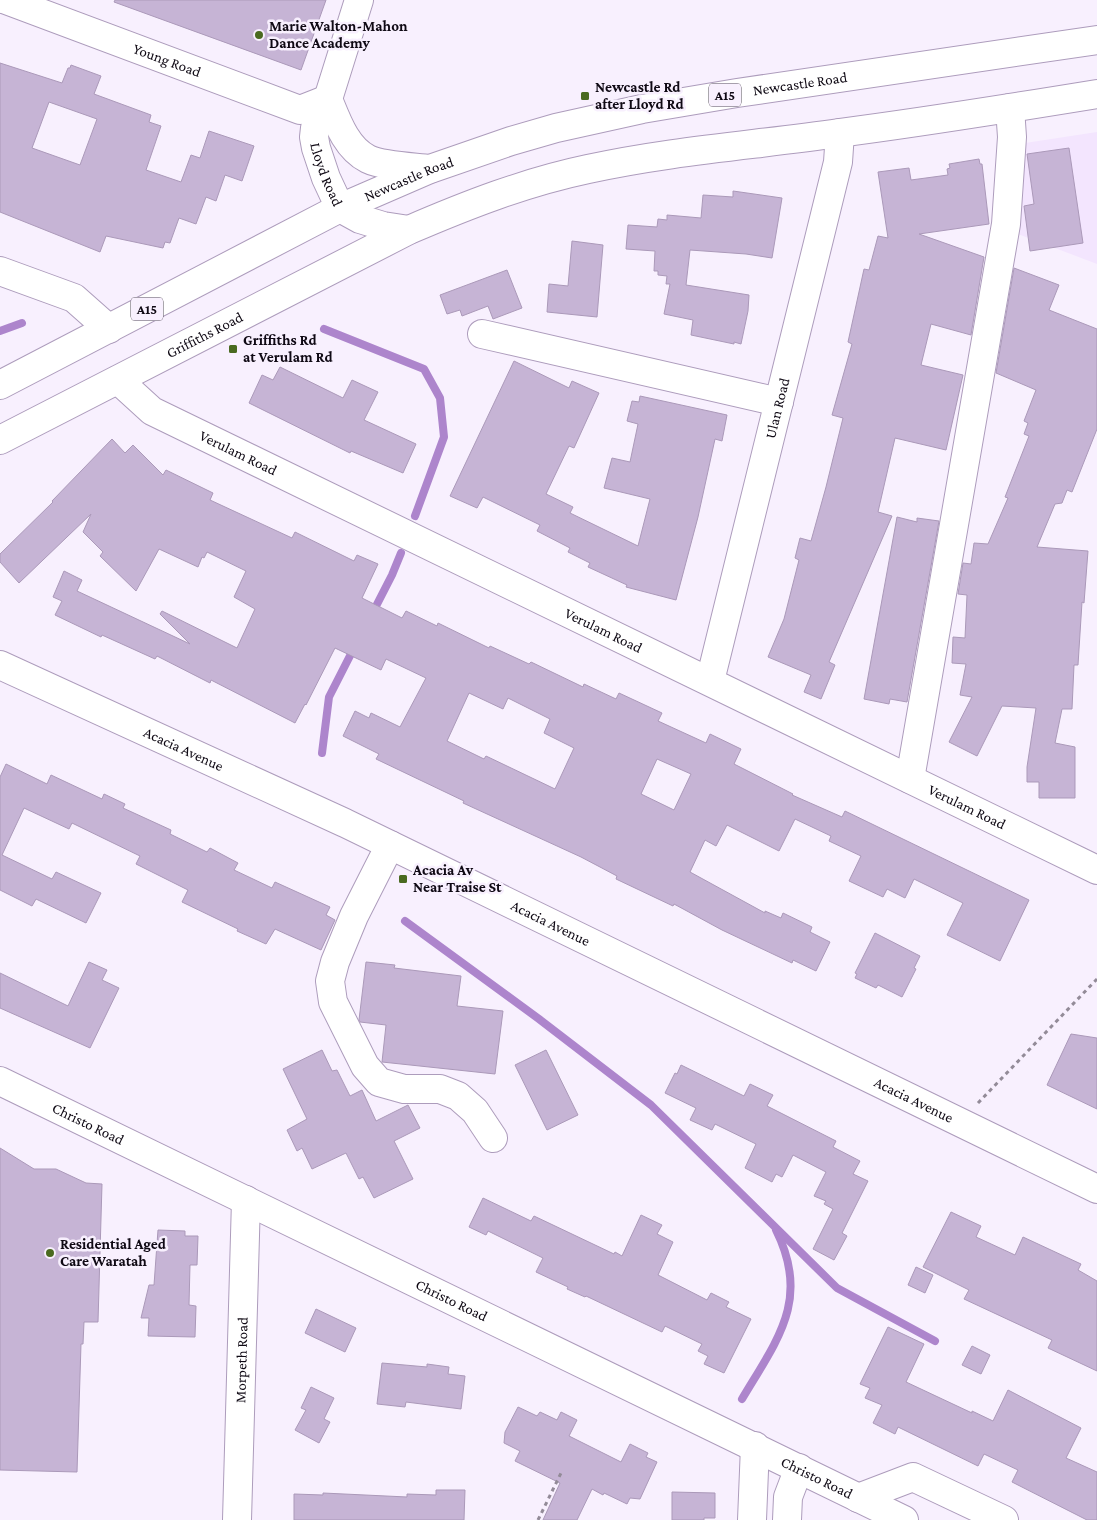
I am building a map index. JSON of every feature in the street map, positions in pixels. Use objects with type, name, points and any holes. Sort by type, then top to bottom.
[{"type":"main road","name":"Young Road","points":[[6,0],[300,110],[328,99]]},
{"type":"main road","name":"Lloyd Road","points":[[359,0],[328,99],[317,122],[314,137],[326,178],[340,208],[360,219],[383,226],[409,230]]},
{"type":"main road","name":"Newcastle Road","points":[[340,208],[467,155],[556,128],[738,93],[1097,40]]},
{"type":"main road","points":[[409,230],[513,189],[586,169],[657,156],[840,133],[1097,94]]},
{"type":"main road","name":"Lloyd Road","points":[[328,99],[337,123],[345,137],[364,156],[377,162],[430,169]]},
{"type":"main road","points":[[910,779],[1006,224],[1012,138],[1010,108]]},
{"type":"main road","name":"Ulan Road","points":[[710,681],[838,162],[840,133]]},
{"type":"main road","name":"A15","points":[[0,385],[340,208]]},
{"type":"main road","name":"Griffiths Road","points":[[0,440],[409,230]]},
{"type":"main road","points":[[0,271],[74,298],[109,329]]},
{"type":"main road","points":[[482,334],[779,402]]},
{"type":"main road","name":"Verulam Road","points":[[118,380],[152,411],[1097,870]]},
{"type":"main road","name":"Acacia Avenue","points":[[0,665],[390,845],[1097,1189]]},
{"type":"main road","points":[[390,845],[354,916],[335,962],[330,981],[333,1002],[365,1066],[379,1082],[404,1089],[440,1089],[458,1096],[475,1111],[493,1138]]},
{"type":"main road","name":"Christo Road","points":[[0,1081],[904,1520]]},
{"type":"main road","name":"Morpeth Road","points":[[237,1520],[246,1200]]},
{"type":"main road","points":[[752,1520],[755,1446]]},
{"type":"main road","points":[[787,1520],[788,1497],[799,1468]]},
{"type":"main road","points":[[858,1498],[913,1477],[1004,1520]]},
{"type":"path","points":[[960,1122],[1097,979]]},
{"type":"path","points":[[538,1520],[561,1474]]},
{"type":"shaded area","points":[[1097,132],[1097,264],[1013,232],[1025,143]]},
{"type":"building","name":"Marie Walton-Mahon Dance Academy","points":[[115,0],[326,0],[301,70],[114,2]]},
{"type":"building","points":[[0,63],[62,83],[71,65],[101,76],[94,94],[151,115],[149,122],[161,126],[146,170],[181,182],[191,155],[200,158],[209,131],[254,146],[242,181],[225,175],[216,201],[206,197],[196,224],[179,218],[170,243],[165,242],[163,248],[106,236],[100,252],[0,212]],"holes":[[[49,102],[97,119],[80,165],[32,148]]]},
{"type":"building","points":[[1069,148],[1083,243],[1030,251],[1024,206],[1034,204],[1027,154]]},
{"type":"building","points":[[979,159],[980,164],[982,164],[989,224],[919,234],[984,257],[971,335],[931,324],[921,365],[963,375],[946,450],[895,438],[878,512],[892,516],[829,662],[835,665],[821,699],[804,692],[811,675],[768,657],[784,619],[799,560],[795,558],[800,538],[811,541],[826,487],[843,418],[832,415],[852,344],[848,342],[864,269],[869,270],[878,236],[888,238],[878,172],[909,168],[911,180],[948,175],[947,169],[950,168],[949,164]]},
{"type":"building","points":[[733,191],[782,198],[772,258],[690,250],[686,285],[749,295],[748,311],[741,344],[691,335],[693,320],[664,314],[670,284],[666,284],[667,276],[658,275],[658,271],[654,271],[655,251],[626,249],[628,225],[657,227],[658,219],[667,220],[667,215],[701,218],[703,195],[733,197]]},
{"type":"building","points":[[572,241],[603,245],[597,317],[547,312],[549,284],[568,286]]},
{"type":"building","points":[[1014,268],[1059,285],[1049,310],[1097,329],[1097,429],[1072,492],[1067,490],[1062,503],[1055,504],[1037,547],[1088,551],[1084,603],[1082,602],[1078,665],[1074,665],[1072,709],[1062,709],[1055,743],[1075,747],[1075,798],[1039,798],[1039,782],[1027,782],[1027,767],[1036,708],[1002,706],[977,756],[949,742],[972,697],[960,695],[966,664],[952,663],[953,637],[965,638],[967,595],[958,594],[963,563],[971,564],[974,543],[988,544],[1008,498],[1005,497],[1029,436],[1024,434],[1028,423],[1024,421],[1036,390],[996,373]]},
{"type":"building","points":[[507,270],[522,308],[493,319],[488,306],[462,316],[460,310],[447,314],[440,295]]},
{"type":"building","points":[[514,361],[569,388],[572,381],[599,393],[574,448],[569,446],[546,494],[573,507],[570,513],[638,546],[650,499],[604,488],[612,458],[630,462],[638,424],[627,421],[632,401],[639,402],[640,396],[727,415],[722,441],[715,439],[698,517],[676,600],[626,587],[627,585],[588,567],[590,563],[568,552],[570,548],[537,531],[540,525],[483,497],[477,508],[450,496]]},
{"type":"building","points":[[280,367],[343,398],[352,380],[378,392],[364,420],[416,444],[403,473],[351,451],[350,453],[249,403],[262,375],[273,380]]},
{"type":"building","points":[[112,439],[125,453],[133,445],[163,475],[166,470],[213,493],[210,500],[292,538],[295,532],[354,561],[357,555],[378,564],[362,598],[402,618],[406,611],[437,626],[438,623],[489,648],[490,646],[529,664],[531,662],[583,687],[584,684],[616,699],[619,693],[662,713],[658,721],[706,743],[710,734],[741,749],[734,764],[792,795],[842,817],[845,811],[1029,900],[1000,961],[947,935],[963,903],[914,879],[905,898],[887,889],[883,897],[849,881],[861,856],[829,841],[831,836],[795,819],[779,851],[727,825],[716,846],[705,840],[690,872],[765,913],[765,911],[781,918],[783,913],[812,927],[810,932],[830,942],[816,971],[793,960],[792,963],[722,930],[674,904],[673,906],[616,879],[617,876],[581,857],[463,803],[464,801],[376,759],[379,754],[343,736],[355,711],[369,718],[371,713],[400,727],[426,678],[386,659],[381,670],[335,648],[295,723],[211,680],[210,683],[157,656],[155,659],[102,635],[101,637],[55,615],[62,601],[53,597],[64,571],[82,580],[77,591],[190,644],[160,614],[162,611],[237,648],[255,609],[234,597],[246,571],[207,552],[204,558],[202,557],[198,567],[159,549],[136,591],[100,556],[103,552],[83,532],[91,514],[19,583],[0,562],[0,554]],"holes":[[[469,693],[503,709],[508,698],[550,719],[544,733],[574,748],[555,789],[486,756],[484,759],[447,741]],[[657,759],[691,774],[674,810],[641,794]]]},
{"type":"building","points":[[897,517],[917,522],[917,518],[939,521],[907,702],[890,699],[889,704],[864,699]]},
{"type":"building","points":[[6,764],[47,784],[51,775],[102,799],[104,794],[125,804],[123,808],[171,830],[170,834],[207,852],[210,848],[238,863],[234,870],[272,888],[275,882],[330,907],[326,915],[335,920],[321,950],[275,929],[266,944],[237,931],[238,929],[182,902],[188,890],[136,864],[140,856],[72,823],[69,829],[24,808],[2,855],[52,879],[56,872],[101,893],[86,923],[36,899],[32,906],[0,890],[0,777]]},
{"type":"building","points":[[875,933],[920,956],[914,968],[916,969],[902,997],[878,985],[876,988],[855,978],[857,974],[855,973]]},
{"type":"building","points":[[89,962],[107,970],[102,980],[119,988],[90,1048],[0,1008],[0,973],[68,1006]]},
{"type":"building","points":[[366,962],[395,965],[394,968],[461,976],[457,1006],[503,1011],[495,1074],[382,1062],[386,1025],[360,1022],[359,1020]]},
{"type":"building","points":[[1071,1034],[1097,1038],[1097,1109],[1047,1085]]},
{"type":"building","points":[[322,1050],[332,1071],[337,1070],[350,1096],[362,1090],[376,1121],[408,1105],[420,1128],[394,1141],[413,1179],[374,1198],[363,1177],[359,1179],[346,1153],[312,1169],[302,1148],[297,1151],[287,1130],[307,1119],[283,1069]]},
{"type":"building","points":[[546,1050],[578,1115],[547,1130],[515,1065]]},
{"type":"building","points":[[681,1065],[744,1096],[750,1084],[773,1095],[767,1106],[836,1141],[833,1147],[860,1161],[853,1174],[868,1181],[842,1233],[847,1236],[834,1260],[813,1249],[833,1209],[824,1204],[826,1201],[814,1196],[826,1172],[793,1155],[782,1177],[776,1174],[772,1182],[745,1168],[756,1144],[715,1124],[712,1130],[690,1120],[696,1108],[665,1093]]},
{"type":"building","name":"Residential Aged Care Waratah","points":[[0,1148],[34,1169],[56,1169],[86,1183],[102,1184],[98,1322],[84,1322],[83,1344],[81,1344],[77,1472],[0,1470]]},
{"type":"building","points":[[483,1198],[531,1221],[534,1216],[622,1256],[641,1215],[662,1225],[657,1234],[673,1242],[658,1275],[707,1300],[711,1293],[729,1302],[726,1307],[751,1319],[724,1373],[704,1364],[708,1356],[698,1351],[702,1344],[665,1326],[662,1332],[567,1289],[568,1287],[536,1272],[543,1258],[488,1231],[486,1235],[469,1227]]},
{"type":"building","points":[[951,1212],[981,1226],[976,1237],[1015,1255],[1023,1237],[1081,1264],[1078,1270],[1097,1281],[1097,1371],[1048,1348],[1052,1340],[964,1299],[969,1290],[923,1267]]},
{"type":"building","points":[[158,1230],[185,1231],[185,1236],[198,1236],[197,1265],[190,1265],[189,1305],[196,1306],[195,1337],[148,1336],[149,1318],[141,1318],[149,1285],[154,1285]]},
{"type":"building","points":[[916,1267],[933,1275],[925,1293],[908,1285]]},
{"type":"building","points":[[316,1309],[356,1328],[345,1352],[305,1333]]},
{"type":"building","points":[[888,1327],[924,1344],[906,1382],[993,1421],[1008,1390],[1081,1428],[1066,1458],[1097,1472],[1097,1520],[1087,1520],[1012,1482],[1018,1470],[984,1454],[978,1466],[898,1427],[895,1434],[873,1423],[882,1405],[865,1398],[870,1388],[860,1384]]},
{"type":"building","points":[[972,1346],[990,1355],[981,1374],[962,1365]]},
{"type":"building","points":[[382,1363],[427,1367],[427,1364],[449,1367],[448,1374],[465,1376],[461,1409],[406,1402],[405,1407],[377,1404]]},
{"type":"building","points":[[311,1387],[334,1398],[324,1419],[330,1422],[319,1443],[295,1430],[306,1410],[301,1408]]},
{"type":"building","points":[[518,1407],[537,1416],[540,1412],[557,1420],[561,1412],[577,1420],[569,1436],[621,1462],[630,1444],[648,1453],[646,1457],[657,1462],[640,1499],[630,1498],[627,1504],[592,1489],[577,1520],[543,1520],[560,1483],[515,1461],[520,1451],[504,1443],[505,1432]]},
{"type":"building","points":[[436,1490],[465,1490],[464,1520],[294,1520],[294,1494],[323,1495],[323,1493],[407,1497],[407,1494],[436,1495]]},
{"type":"building","points":[[672,1492],[715,1493],[715,1518],[672,1520]]},
{"type":"waterway","points":[[0,331],[22,323]]},
{"type":"waterway","points":[[324,329],[424,369],[440,398],[444,437],[415,516]]},
{"type":"waterway","points":[[372,614],[401,553]]},
{"type":"waterway","points":[[322,753],[329,697],[355,646]]},
{"type":"waterway","points":[[405,921],[539,1019],[651,1105],[837,1288],[935,1341]]},
{"type":"waterway","points":[[742,1399],[777,1338],[785,1319],[790,1299],[790,1278],[786,1255],[776,1230]]},
{"type":"place","name":"Marie Walton-Mahon Dance Academy","points":[[259,35]]},
{"type":"place","name":"Newcastle Rd after Lloyd Rd","points":[[585,96]]},
{"type":"place","name":"Griffiths Rd at Verulam Rd","points":[[233,349]]},
{"type":"place","name":"Acacia Av Near Traise St","points":[[403,879]]},
{"type":"place","name":"Residential Aged Care Waratah","points":[[50,1253]]}]
